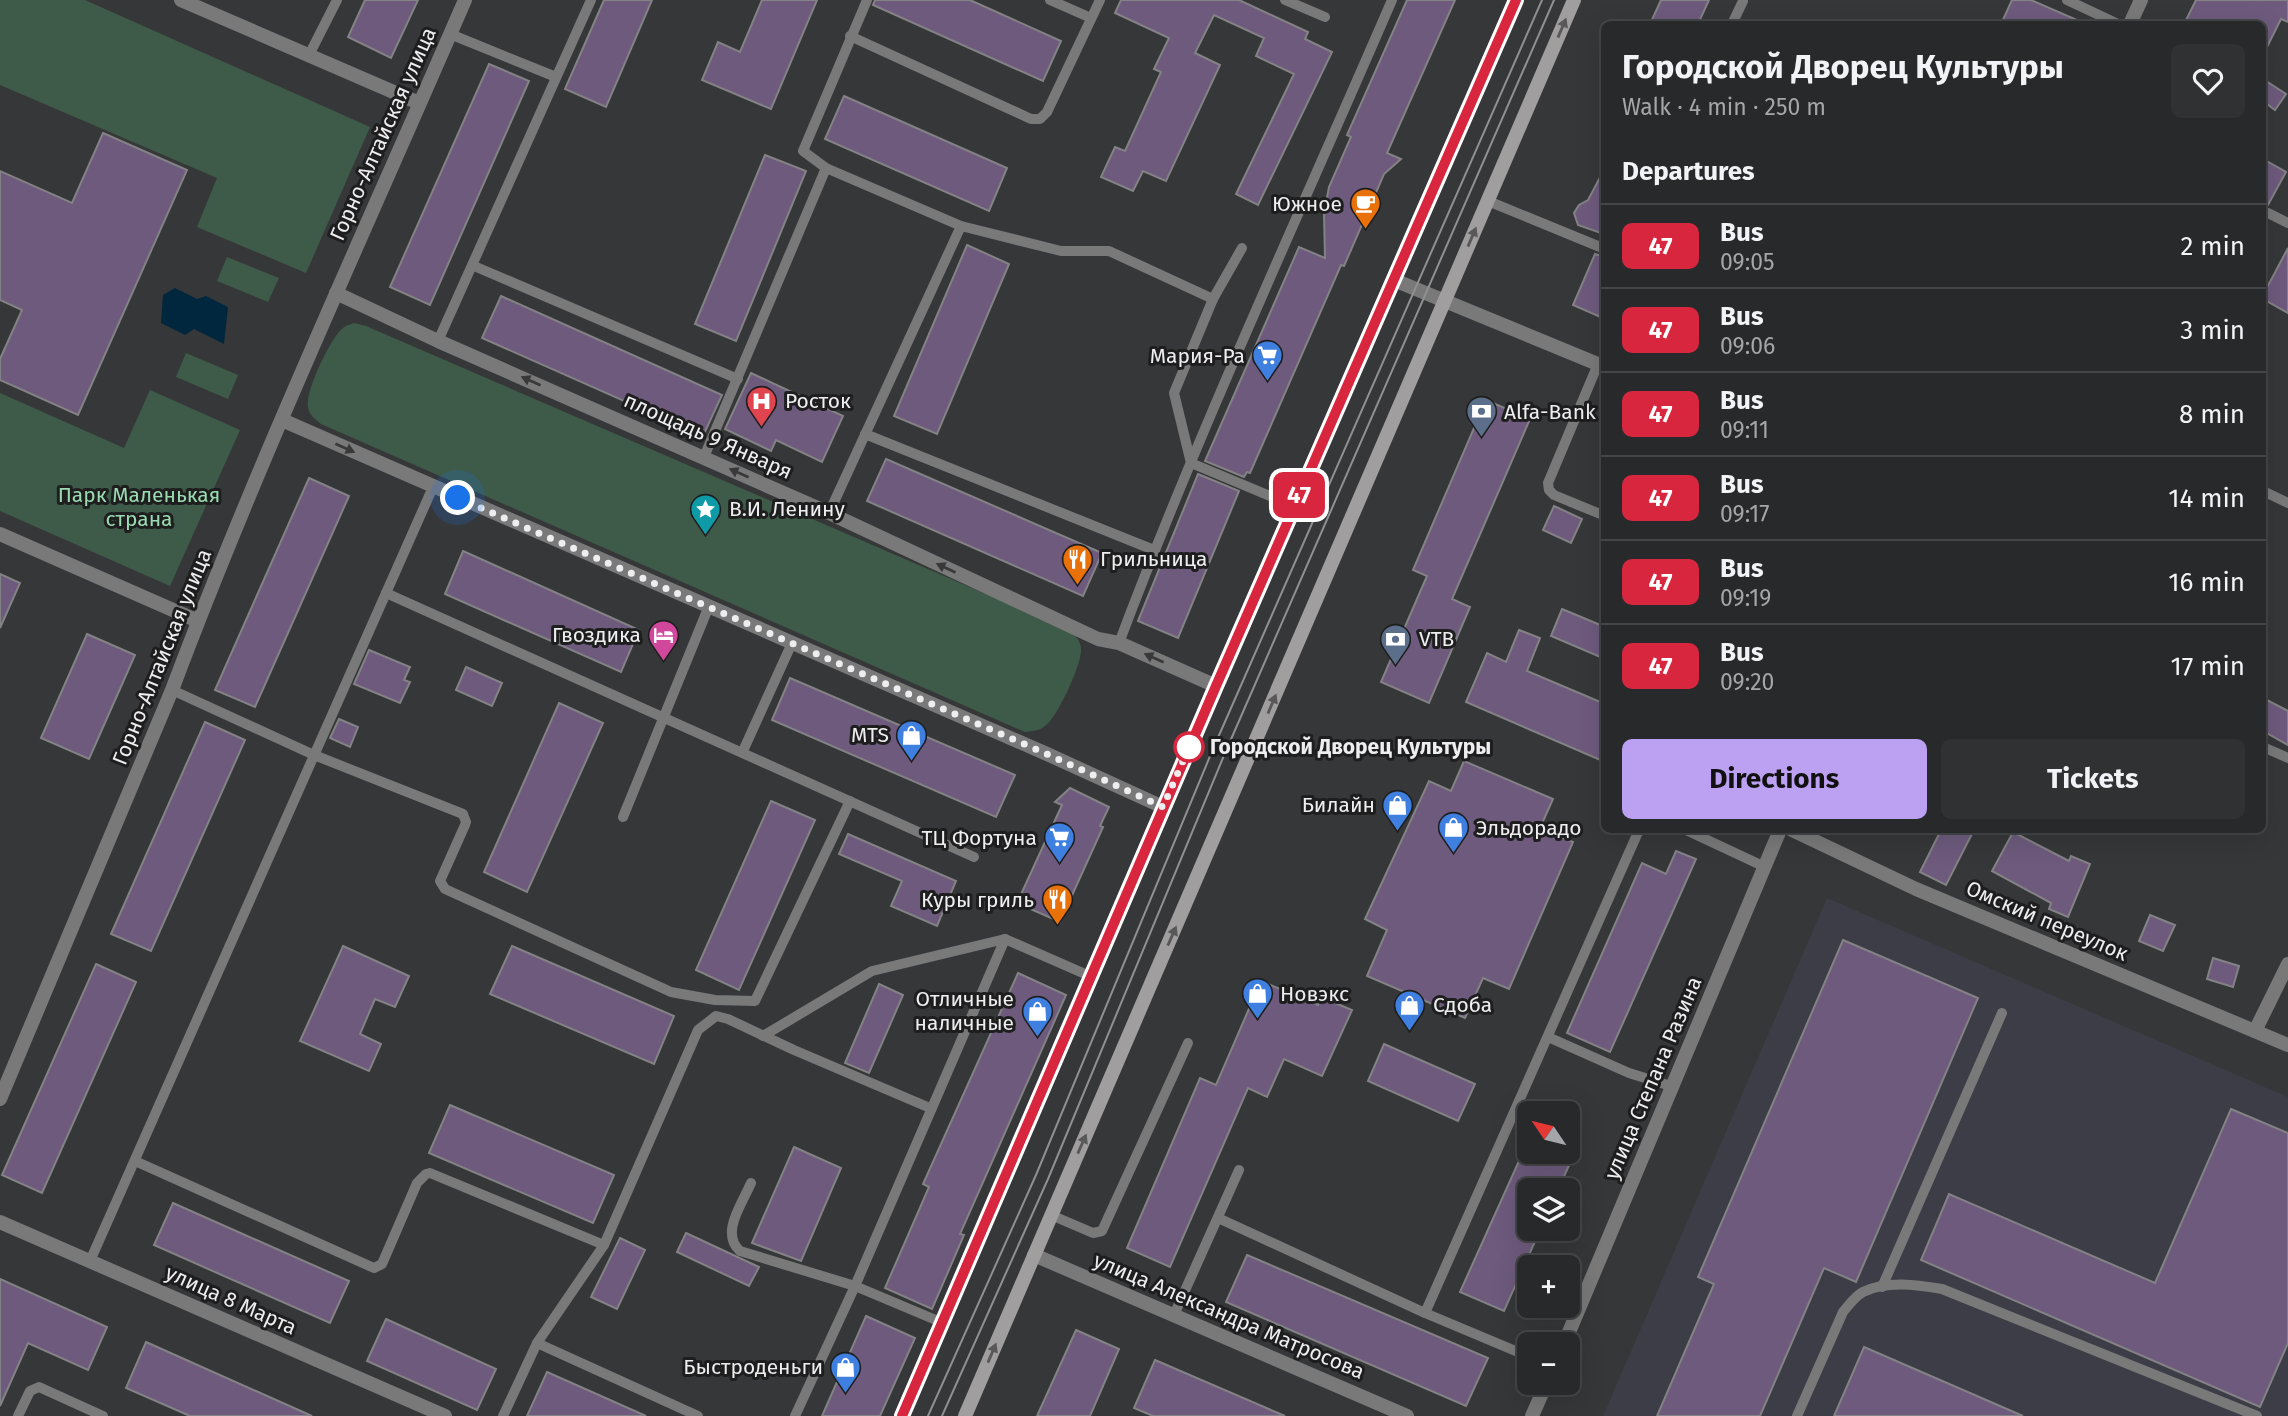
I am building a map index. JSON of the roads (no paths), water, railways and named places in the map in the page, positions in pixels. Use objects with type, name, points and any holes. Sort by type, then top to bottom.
[{"type":"main road","points":[[902,1416],[1163,807],[1516,0]]},
{"type":"main road","points":[[965,1416],[1574,0]]},
{"type":"street","points":[[181,0],[419,103]]},
{"type":"street","name":"Горно-Алтайская улица","points":[[0,1099],[172,691],[198,621],[282,420],[465,0]]},
{"type":"street","points":[[2131,21],[2141,0]]},
{"type":"street","points":[[1394,280],[1601,365]]},
{"type":"street","name":"площадь 9 Января","points":[[336,293],[829,513],[1098,639],[1119,643],[1216,686]]},
{"type":"street","points":[[282,420],[1163,807]]},
{"type":"street","points":[[0,534],[198,621]]},
{"type":"street","name":"улица Степана Разина","points":[[1569,1332],[1779,833]]},
{"type":"street","name":"Омский переулок","points":[[1798,833],[1916,889],[2288,1045]]},
{"type":"street","points":[[2255,1031],[2288,964]]},
{"type":"street","name":"улица 8 Марта","points":[[0,1222],[445,1416]]},
{"type":"street","name":"улица Александра Матросова","points":[[1034,1255],[1407,1416]]},
{"type":"street","points":[[1532,1416],[1541,1395]]},
{"type":"lane","points":[[309,55],[337,0]]},
{"type":"lane","points":[[439,341],[591,0]]},
{"type":"lane","points":[[867,0],[803,151],[826,168],[961,226],[1060,251],[1109,251],[1213,299]]},
{"type":"lane","points":[[1050,0],[1091,18]]},
{"type":"lane","points":[[850,36],[1031,119],[1040,119],[1047,112],[1100,0]]},
{"type":"lane","points":[[1285,0],[1325,17]]},
{"type":"lane","points":[[1119,643],[1154,550],[1392,0]]},
{"type":"lane","points":[[2067,0],[2112,21]]},
{"type":"lane","points":[[1733,21],[1743,1]]},
{"type":"lane","points":[[450,34],[556,77]]},
{"type":"lane","points":[[705,457],[826,168]]},
{"type":"lane","points":[[1488,201],[1601,247]]},
{"type":"lane","points":[[2267,213],[2288,223]]},
{"type":"lane","points":[[829,513],[961,226]]},
{"type":"lane","points":[[1191,463],[1174,393],[1213,299],[1242,248]]},
{"type":"lane","points":[[474,266],[738,379]]},
{"type":"lane","points":[[1601,365],[1548,483],[1549,490],[1554,495],[1601,514]]},
{"type":"lane","points":[[865,434],[1154,550]]},
{"type":"lane","points":[[1191,463],[1294,506]]},
{"type":"lane","points":[[90,1261],[433,487]]},
{"type":"lane","points":[[2266,492],[2288,503]]},
{"type":"lane","points":[[386,593],[974,857]]},
{"type":"lane","points":[[624,817],[709,606]]},
{"type":"lane","points":[[743,751],[792,643]]},
{"type":"lane","points":[[172,691],[314,755],[463,814],[466,822],[440,881],[445,889],[671,992],[715,1000],[755,1001],[850,801]]},
{"type":"lane","points":[[2266,748],[2288,758]]},
{"type":"lane","points":[[1424,1313],[1638,833]]},
{"type":"lane","points":[[1692,833],[1765,867]]},
{"type":"lane","points":[[795,1416],[855,1286],[1005,939]]},
{"type":"lane","points":[[763,1036],[872,971],[1005,939],[1092,977]]},
{"type":"lane","points":[[1882,1287],[2002,1013]]},
{"type":"lane","points":[[503,1416],[537,1343],[604,1245],[698,1030],[716,1016],[930,1108]]},
{"type":"lane","points":[[1548,1037],[1629,1073],[1674,1087]]},
{"type":"lane","points":[[1051,1215],[1093,1233],[1102,1231],[1188,1043]]},
{"type":"lane","points":[[135,1161],[374,1268],[382,1264],[418,1183],[430,1173],[604,1245]]},
{"type":"lane","points":[[1174,1315],[1239,1170]]},
{"type":"lane","points":[[751,1183],[731,1229],[731,1240],[740,1251],[855,1286],[943,1323]]},
{"type":"lane","points":[[1217,1218],[1424,1313],[1517,1352]]},
{"type":"lane","points":[[1797,1416],[1843,1312],[1863,1292],[1882,1287],[1917,1285],[1942,1289],[2257,1416]]},
{"type":"lane","points":[[537,1343],[698,1416]]},
{"type":"lane","points":[[18,1416],[30,1391],[39,1387],[103,1416]]},
{"type":"water","points":[[175,288],[197,299],[206,296],[228,307],[224,344],[194,329],[185,335],[161,323],[163,295]]},
{"type":"tram line","points":[[928,1416],[1036,1175],[1213,749],[1542,0]]},
{"type":"tram line","points":[[942,1416],[1048,1179],[1225,753],[1554,0]]},
{"type":"place","name":"Южное","points":[[1365,231]]},
{"type":"place","name":"Мария-Ра","points":[[1268,383]]},
{"type":"place","name":"Росток","points":[[762,428]]},
{"type":"place","name":"Alfa-Bank","points":[[1481,439]]},
{"type":"place","name":"В.И. Ленину","points":[[706,536]]},
{"type":"place","name":"Грильница","points":[[1077,586]]},
{"type":"place","name":"Гвоздика","points":[[664,662]]},
{"type":"place","name":"VTB","points":[[1396,666]]},
{"type":"place","name":"Городской Дворец Культуры","points":[[1189,747]]},
{"type":"place","name":"MTS","points":[[912,762]]},
{"type":"place","name":"Билайн","points":[[1398,832]]},
{"type":"place","name":"Эльдорадо","points":[[1453,855]]},
{"type":"place","name":"ТЦ Фортуна","points":[[1060,865]]},
{"type":"place","name":"Куры гриль","points":[[1057,927]]},
{"type":"place","name":"Новэкс","points":[[1257,1021]]},
{"type":"place","name":"Сдоба","points":[[1410,1032]]},
{"type":"place","name":"Отличные наличные","points":[[1037,1038]]},
{"type":"place","name":"Быстроденьги","points":[[846,1394]]},
{"type":"park label","name":"Парк Маленькая страна","points":[[139,507]]}]
